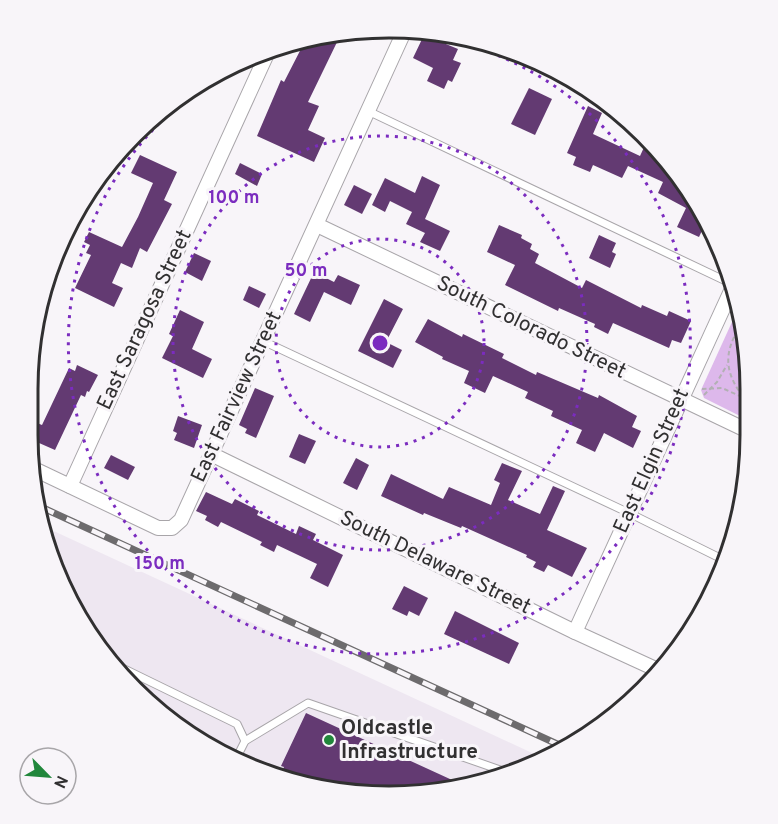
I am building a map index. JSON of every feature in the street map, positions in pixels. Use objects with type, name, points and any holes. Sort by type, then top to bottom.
[{"type":"street","name":"East Fairview Street","points":[[69,486],[158,528],[172,528],[181,520],[401,38]]},
{"type":"street","name":"East Saragosa Street","points":[[69,486],[264,60]]},
{"type":"street","name":"South Colorado Street","points":[[317,225],[740,427]]},
{"type":"street","name":"East Elgin Street","points":[[575,632],[728,296]]},
{"type":"street","name":"South Delaware Street","points":[[211,454],[653,668]]},
{"type":"street","points":[[40,472],[69,486]]},
{"type":"lane","points":[[368,111],[723,280]]},
{"type":"lane","points":[[263,341],[719,557]]},
{"type":"lane","points":[[129,671],[237,724],[245,741]]},
{"type":"lane","points":[[239,753],[245,741],[308,704],[498,769]]},
{"type":"path","points":[[736,333],[730,342],[728,362],[733,382],[740,392]]},
{"type":"path","points":[[704,395],[717,382],[728,362]]},
{"type":"path","points":[[702,389],[722,388],[740,397]]},
{"type":"shaded area","points":[[734,318],[740,366],[740,416],[704,398],[701,390]]},
{"type":"shaded area","points":[[50,529],[535,754],[480,775],[412,786],[366,786],[320,780],[254,760],[194,727],[140,684],[110,649],[85,611],[64,570]]},
{"type":"building","points":[[422,39],[440,42],[458,49],[453,60],[461,63],[452,82],[448,80],[444,89],[427,81],[433,68],[413,58]]},
{"type":"building","points":[[337,42],[308,102],[319,106],[308,130],[325,138],[314,162],[257,136],[281,80],[284,82],[301,48]]},
{"type":"building","points":[[529,88],[552,99],[535,135],[511,124]]},
{"type":"building","points":[[588,106],[602,113],[593,134],[640,156],[644,147],[668,175],[693,213],[702,230],[699,237],[677,227],[686,208],[658,193],[663,182],[628,166],[622,178],[593,165],[590,172],[573,165],[576,157],[567,153]]},
{"type":"building","points":[[140,155],[177,172],[164,200],[172,204],[147,252],[140,248],[132,268],[121,263],[112,283],[123,288],[114,307],[75,288],[91,255],[86,253],[90,245],[84,242],[89,232],[122,247],[138,217],[153,183],[131,173]]},
{"type":"building","points":[[240,163],[262,174],[257,186],[235,174]]},
{"type":"building","points":[[422,176],[440,185],[425,219],[450,231],[440,251],[420,242],[425,233],[406,224],[412,212],[390,201],[385,212],[372,205],[385,178],[415,193]]},
{"type":"building","points":[[354,185],[372,194],[362,214],[344,205]]},
{"type":"building","points":[[499,225],[522,235],[521,238],[532,244],[530,249],[539,254],[535,263],[582,288],[586,280],[641,308],[642,305],[667,316],[669,311],[691,321],[681,343],[672,340],[669,348],[613,323],[608,334],[594,327],[595,324],[559,308],[558,311],[505,285],[515,265],[487,252]]},
{"type":"building","points":[[599,235],[616,243],[612,252],[616,254],[610,268],[589,258]]},
{"type":"building","points":[[194,253],[211,261],[202,281],[185,272]]},
{"type":"building","points":[[314,272],[334,282],[338,275],[360,285],[351,305],[324,292],[310,322],[294,314]]},
{"type":"building","points":[[249,286],[266,294],[259,308],[243,300]]},
{"type":"building","points":[[384,299],[403,309],[386,342],[402,350],[393,368],[358,351]]},
{"type":"building","points":[[180,310],[204,322],[192,349],[212,359],[203,378],[162,358],[173,336],[169,334]]},
{"type":"building","points":[[428,319],[462,337],[463,334],[504,354],[502,358],[536,375],[537,372],[598,398],[599,395],[637,416],[632,427],[641,431],[633,448],[604,433],[595,452],[576,443],[582,430],[551,416],[553,411],[525,398],[528,392],[493,376],[485,393],[464,383],[469,371],[442,359],[443,357],[415,342]]},
{"type":"building","points":[[77,365],[98,375],[85,397],[81,395],[55,450],[38,443],[38,423],[42,425],[69,368],[75,371]]},
{"type":"building","points":[[255,388],[274,396],[256,438],[245,433],[247,429],[239,425]]},
{"type":"building","points":[[178,416],[202,425],[194,448],[174,440],[177,433],[173,431]]},
{"type":"building","points":[[299,434],[316,441],[305,464],[289,457]]},
{"type":"building","points":[[111,455],[135,467],[128,480],[104,468]]},
{"type":"building","points":[[356,458],[369,465],[357,490],[343,483]]},
{"type":"building","points":[[502,463],[522,471],[508,500],[540,514],[553,486],[565,491],[547,530],[587,548],[572,577],[548,565],[544,572],[533,567],[536,562],[526,557],[527,555],[462,526],[461,528],[424,513],[423,515],[381,496],[391,474],[443,499],[449,487],[491,505],[500,483],[494,480]]},
{"type":"building","points":[[206,492],[232,504],[235,499],[259,511],[257,515],[296,534],[299,526],[316,534],[313,540],[343,555],[328,587],[310,578],[317,564],[277,545],[274,552],[260,545],[262,542],[221,522],[218,527],[205,520],[207,516],[196,511]]},
{"type":"building","points":[[404,586],[428,598],[419,616],[409,611],[407,616],[392,609]]},
{"type":"building","points":[[455,611],[519,643],[509,664],[444,634]]},
{"type":"building","name":"Oldcastle Infrastructure","points":[[306,713],[453,781],[412,786],[366,786],[298,775],[283,770],[284,767],[281,766]]},
{"type":"railway","points":[[45,509],[556,744]]},
{"type":"place","name":"Oldcastle Infrastructure","points":[[329,740]]}]
